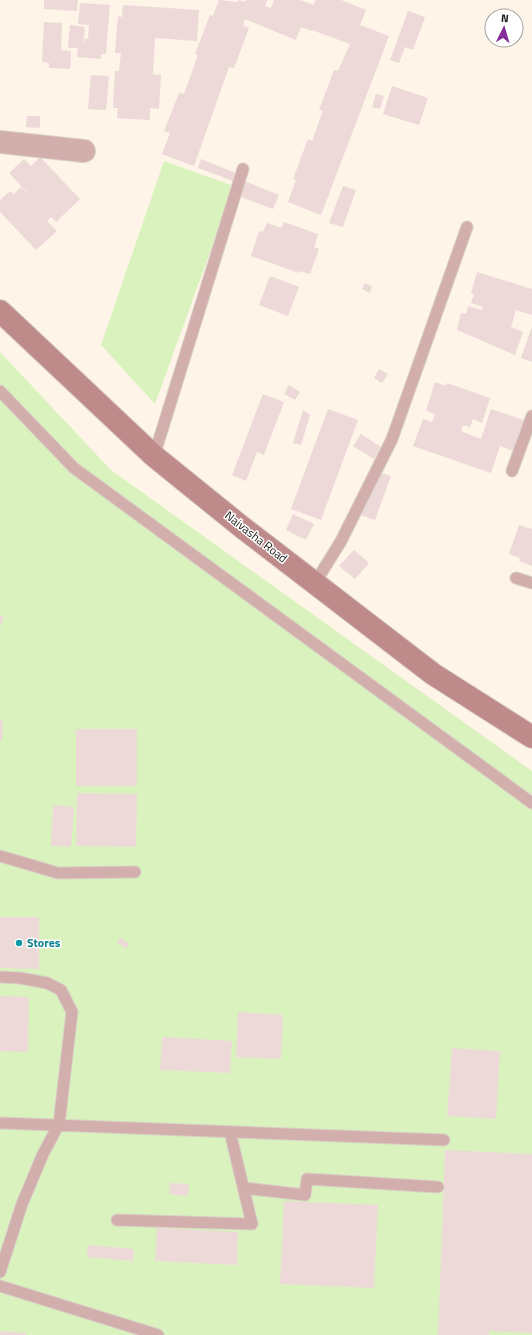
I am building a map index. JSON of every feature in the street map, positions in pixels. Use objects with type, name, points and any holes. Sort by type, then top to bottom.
[{"type":"main road","name":"Naivasha Road","points":[[0,311],[154,456],[243,528],[434,674],[532,737]]},
{"type":"street","points":[[0,142],[84,151]]},
{"type":"lane","points":[[154,456],[243,169]]},
{"type":"lane","points":[[315,583],[341,541],[392,439],[467,227]]},
{"type":"lane","points":[[0,391],[74,468],[532,803]]},
{"type":"lane","points":[[512,471],[532,416]]},
{"type":"lane","points":[[516,578],[532,584]]},
{"type":"lane","points":[[0,856],[58,873],[135,872]]},
{"type":"lane","points":[[0,978],[20,978],[47,983],[61,990],[72,1012],[59,1124],[43,1154],[22,1204],[0,1272]]},
{"type":"lane","points":[[0,1123],[59,1124],[444,1140]]},
{"type":"lane","points":[[117,1220],[252,1224],[230,1132]]},
{"type":"lane","points":[[244,1188],[305,1195],[307,1179],[438,1187]]},
{"type":"lane","points":[[0,1286],[158,1335]]},
{"type":"green space","points":[[164,161],[234,186],[155,404],[101,345]]},
{"type":"green space","points":[[0,352],[111,470],[532,771],[532,1335],[0,1335]]},
{"type":"building","points":[[44,0],[78,0],[77,11],[44,9]]},
{"type":"building","points":[[219,0],[238,2],[239,0],[245,2],[246,0],[267,0],[265,6],[271,8],[274,0],[299,0],[314,5],[316,0],[341,0],[366,10],[360,25],[389,36],[321,215],[288,202],[296,180],[293,179],[308,139],[312,141],[323,111],[319,110],[334,70],[338,71],[350,44],[301,27],[296,40],[245,19],[243,26],[249,28],[234,68],[229,67],[194,166],[162,154],[170,133],[164,131],[179,93],[184,94],[198,55],[195,54],[210,15],[213,16]]},
{"type":"building","points":[[80,3],[110,5],[106,54],[101,54],[101,59],[77,57],[78,48],[68,48],[70,25],[85,27],[83,45],[85,38],[88,39],[89,25],[78,24]]},
{"type":"building","points":[[123,5],[199,10],[197,41],[155,38],[153,74],[161,75],[159,109],[150,108],[150,120],[117,118],[118,108],[113,108],[115,71],[119,71],[121,53],[115,53],[118,16],[122,17]]},
{"type":"building","points":[[408,11],[425,17],[413,50],[405,47],[399,63],[390,60]]},
{"type":"building","points":[[44,22],[62,23],[61,50],[71,51],[70,69],[49,68],[49,63],[42,62]]},
{"type":"building","points":[[91,75],[109,76],[106,110],[88,109]]},
{"type":"building","points":[[392,86],[428,98],[419,125],[383,114]]},
{"type":"building","points":[[376,94],[384,96],[380,109],[372,107]]},
{"type":"building","points":[[27,116],[40,116],[40,128],[26,127]]},
{"type":"building","points":[[40,157],[80,199],[56,222],[51,217],[47,221],[57,231],[36,250],[0,212],[0,200],[10,191],[14,194],[21,187],[35,201],[9,173],[24,159],[31,166]]},
{"type":"building","points":[[201,159],[236,173],[233,181],[198,168]]},
{"type":"building","points":[[244,181],[279,195],[273,209],[238,196]]},
{"type":"building","points":[[343,186],[356,190],[343,227],[329,223]]},
{"type":"building","points":[[284,222],[318,234],[314,247],[319,249],[310,274],[300,271],[299,273],[251,256],[259,231],[263,232],[267,223],[281,228]]},
{"type":"building","points":[[477,272],[532,289],[532,315],[516,310],[511,327],[523,332],[515,355],[457,330],[461,313],[466,314],[468,306],[482,310],[483,307],[471,303],[474,294],[471,293]]},
{"type":"building","points":[[270,276],[299,287],[288,316],[259,305]]},
{"type":"building","points":[[365,283],[372,286],[370,293],[362,289]]},
{"type":"building","points":[[532,327],[532,362],[521,358]]},
{"type":"building","points":[[379,369],[388,374],[382,383],[374,378]]},
{"type":"building","points":[[435,382],[446,386],[447,383],[490,398],[482,423],[473,419],[470,427],[463,425],[461,431],[481,439],[491,409],[524,420],[513,451],[500,446],[491,473],[413,446],[423,419],[432,422],[435,414],[426,411]]},
{"type":"building","points":[[289,385],[300,392],[295,400],[284,394]]},
{"type":"building","points":[[263,394],[284,402],[264,455],[257,452],[246,481],[232,475]]},
{"type":"building","points":[[328,409],[358,420],[321,520],[291,509]]},
{"type":"building","points":[[303,410],[310,415],[301,445],[293,443]]},
{"type":"building","points":[[361,434],[381,447],[374,459],[353,446]]},
{"type":"building","points":[[376,471],[391,476],[375,520],[360,515]]},
{"type":"building","points":[[293,514],[314,524],[306,540],[286,530]]},
{"type":"building","points":[[519,525],[532,529],[532,566],[519,561],[520,558],[509,554]]},
{"type":"building","points":[[354,550],[369,563],[355,579],[339,566]]},
{"type":"building","points":[[0,615],[4,616],[0,628]]},
{"type":"building","points":[[0,720],[3,720],[2,741],[0,740]]},
{"type":"building","points":[[76,729],[137,729],[137,786],[76,786]]},
{"type":"building","points":[[77,793],[137,794],[136,847],[76,846]]},
{"type":"building","points":[[53,805],[74,807],[71,847],[51,846]]},
{"type":"building","name":"Stores","points":[[0,917],[39,917],[39,969],[0,968]]},
{"type":"building","points":[[120,938],[129,944],[126,949],[117,942]]},
{"type":"building","points":[[0,996],[29,997],[28,1052],[0,1051]]},
{"type":"building","points":[[238,1012],[283,1015],[281,1059],[236,1057]]},
{"type":"building","points":[[162,1037],[232,1041],[230,1073],[160,1070]]},
{"type":"building","points":[[452,1048],[500,1051],[496,1119],[447,1116]]},
{"type":"building","points":[[445,1150],[532,1154],[532,1333],[489,1331],[489,1335],[438,1335]]},
{"type":"building","points":[[170,1183],[189,1184],[188,1196],[169,1194]]},
{"type":"building","points":[[284,1201],[378,1205],[374,1288],[280,1284]]},
{"type":"building","points":[[157,1228],[238,1232],[237,1265],[155,1261]]},
{"type":"building","points":[[88,1245],[134,1249],[133,1261],[87,1257]]},
{"type":"building","points":[[0,1331],[26,1333],[26,1335],[0,1335]]},
{"type":"place","name":"Stores","points":[[19,943]]}]
